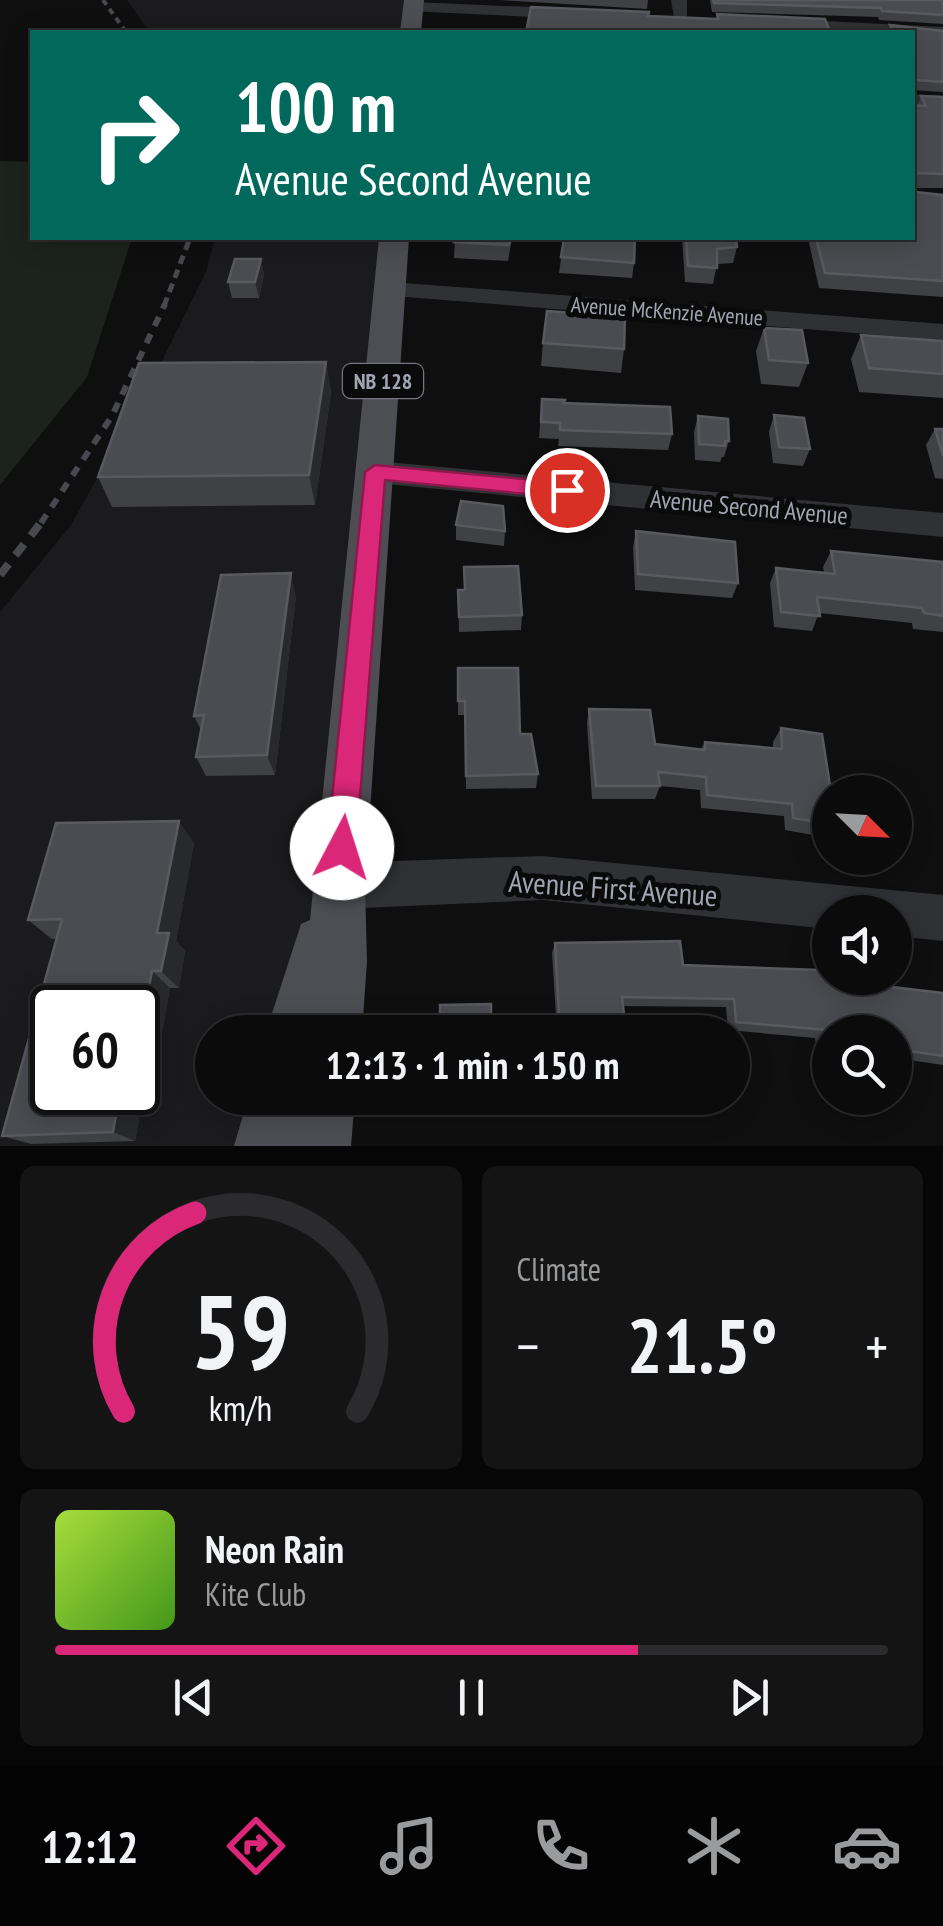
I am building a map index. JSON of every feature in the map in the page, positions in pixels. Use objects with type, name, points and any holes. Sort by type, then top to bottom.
[{"type":"main road","points":[[411,30],[414,3]]},
{"type":"main road","name":"NB 128","points":[[333,1015],[338,886],[394,240]]},
{"type":"main road","name":"NB 128","points":[[301,1015],[338,886]]},
{"type":"main road","points":[[267,1146],[275,1115]]},
{"type":"main road","points":[[318,1146],[322,1115]]},
{"type":"street","points":[[662,18],[690,20],[679,0]]},
{"type":"street","points":[[414,3],[604,16]]},
{"type":"street","points":[[756,23],[901,30]]},
{"type":"street","points":[[915,31],[943,32]]},
{"type":"street","points":[[915,100],[943,102]]},
{"type":"street","name":"Avenue McKenzie Avenue","points":[[390,290],[943,332]]},
{"type":"street","name":"Avenue Second Avenue","points":[[375,472],[943,525]]},
{"type":"street","name":"Avenue First Avenue","points":[[338,886],[542,878],[812,905]]},
{"type":"street","points":[[912,915],[943,918]]},
{"type":"shaded area","points":[[127,0],[416,0],[414,30],[149,30]]},
{"type":"shaded area","points":[[0,161],[30,162],[30,240],[131,240],[87,377],[0,485]]},
{"type":"shaded area","points":[[214,240],[396,240],[337,1015],[195,1015],[195,1115],[330,1115],[327,1146],[0,1146],[0,612],[71,525],[155,375],[206,272]]},
{"type":"building","points":[[713,0],[943,0],[943,15],[881,8]]},
{"type":"building","points":[[531,7],[718,19],[717,14],[825,19],[829,30],[526,30]]},
{"type":"building","points":[[890,25],[943,31],[943,82],[915,81],[915,30],[893,30]]},
{"type":"building","points":[[921,96],[943,97],[943,174],[915,173],[915,105],[926,106]]},
{"type":"building","points":[[915,173],[916,192],[943,195],[943,281],[825,273],[817,240],[915,240]]},
{"type":"building","points":[[454,240],[510,240],[509,245]]},
{"type":"building","points":[[564,240],[635,240],[634,263],[561,257]]},
{"type":"building","points":[[686,240],[736,240],[737,247],[717,249],[717,268],[688,266]]},
{"type":"building","points":[[235,259],[261,259],[255,282],[228,282]]},
{"type":"building","points":[[547,311],[625,317],[624,349],[543,343]]},
{"type":"building","points":[[764,328],[802,330],[808,363],[769,360]]},
{"type":"building","points":[[861,335],[943,341],[943,374],[869,368]]},
{"type":"building","points":[[326,362],[309,475],[98,477],[139,363]]},
{"type":"building","points":[[542,399],[670,407],[672,434],[560,430],[560,423],[541,422]]},
{"type":"building","points":[[774,415],[804,418],[810,449],[779,447]]},
{"type":"building","points":[[698,416],[728,419],[729,441],[725,441],[725,446],[699,444]]},
{"type":"building","points":[[935,429],[943,429],[943,456]]},
{"type":"building","points":[[461,501],[503,506],[505,531],[456,525]]},
{"type":"building","points":[[636,531],[735,542],[738,583],[638,574]]},
{"type":"building","points":[[831,551],[943,562],[943,616],[924,613],[922,608],[817,597],[820,616],[781,612],[776,568],[835,574]]},
{"type":"building","points":[[518,566],[522,615],[459,617],[458,590],[465,590],[464,567]]},
{"type":"building","points":[[291,573],[267,755],[196,757],[204,715],[194,716],[221,575]]},
{"type":"building","points":[[458,668],[518,668],[520,734],[531,734],[538,774],[466,776],[465,701],[458,701]]},
{"type":"building","points":[[589,709],[650,710],[655,744],[705,750],[705,742],[782,749],[781,728],[822,734],[828,775],[812,775],[812,821],[793,818],[792,804],[707,795],[706,777],[658,772],[660,786],[596,786]]},
{"type":"building","points":[[179,821],[157,933],[169,933],[161,971],[152,971],[149,985],[44,985],[62,919],[28,920],[56,823]]},
{"type":"building","points":[[680,941],[683,965],[812,970],[812,995],[912,995],[912,989],[943,993],[943,1056],[912,1051],[912,1015],[812,1015],[812,1029],[750,1023],[750,1015],[735,1015],[734,999],[622,997],[624,1015],[559,1015],[555,943]]},
{"type":"building","points":[[491,1004],[491,1015],[440,1015],[440,1005]]},
{"type":"building","points":[[30,1035],[30,1115],[116,1115],[113,1132],[2,1136]]},
{"type":"railway","points":[[103,0],[125,30]]},
{"type":"railway","points":[[164,306],[189,240]]},
{"type":"railway","points":[[43,520],[112,416],[165,304]]},
{"type":"railway","points":[[0,575],[43,520]]},
{"type":"route","points":[[342,848],[375,472],[567,490]]}]
